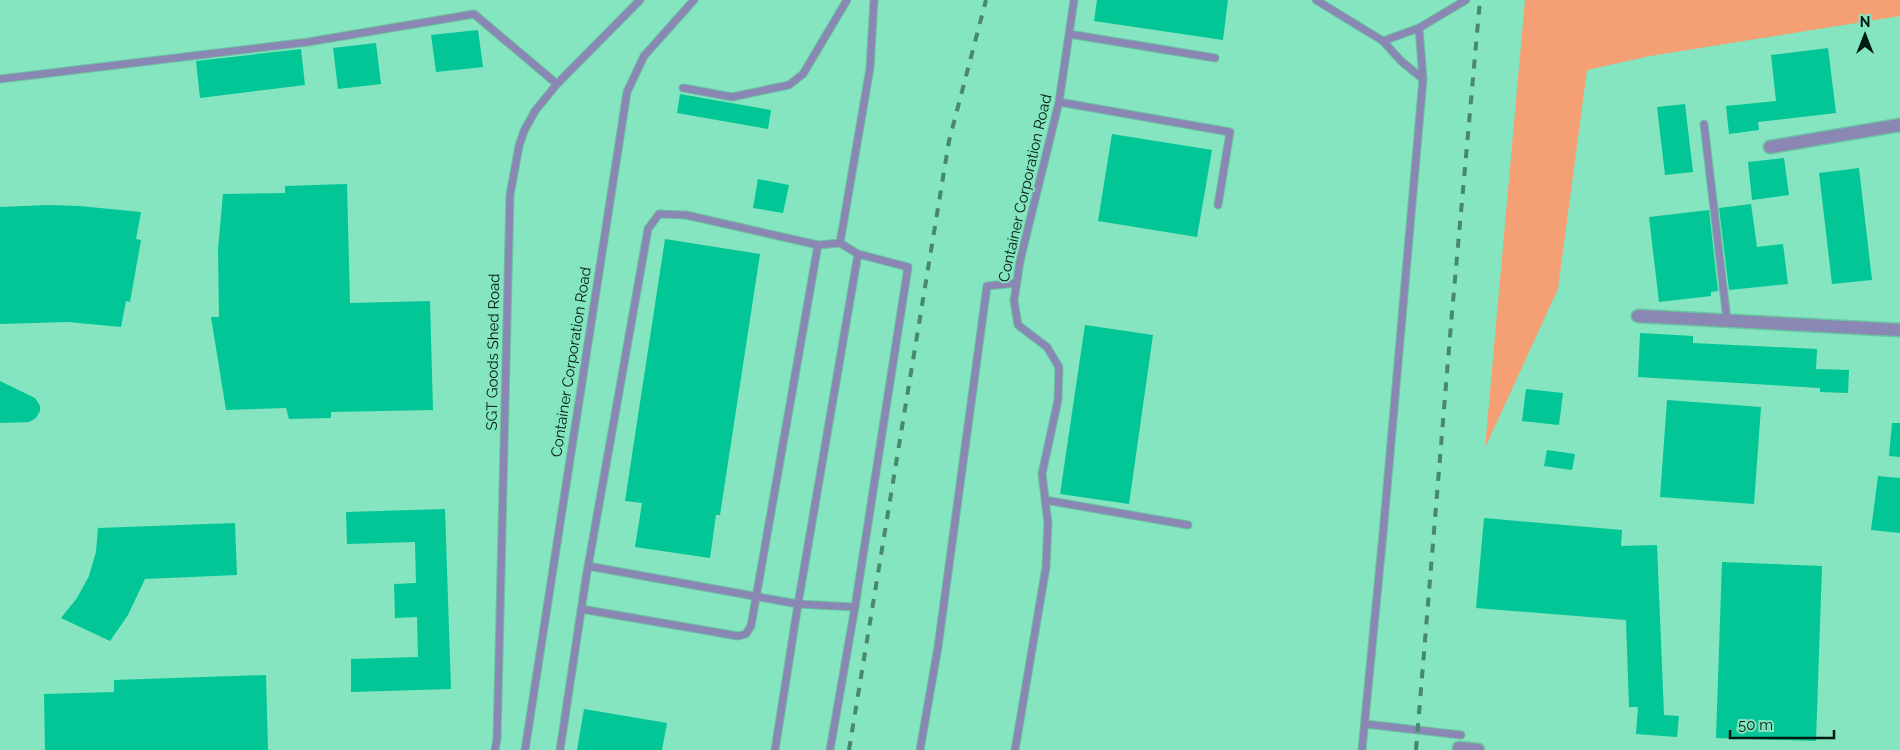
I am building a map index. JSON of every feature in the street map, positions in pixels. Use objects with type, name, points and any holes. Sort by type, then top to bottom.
[{"type":"street","points":[[1770,147],[1900,125]]},
{"type":"street","points":[[1638,316],[1900,330]]},
{"type":"street","points":[[1460,748],[1478,750]]},
{"type":"lane","name":"SGT Goods Shed Road","points":[[495,750],[497,739],[510,195],[515,161],[524,131],[535,111],[557,84],[640,0]]},
{"type":"lane","name":"Container Corporation Road","points":[[525,750],[627,92],[644,56],[694,0]]},
{"type":"lane","points":[[683,88],[732,97],[789,85],[803,74],[847,0]]},
{"type":"lane","points":[[840,243],[870,68],[874,0]]},
{"type":"lane","name":"Container Corporation Road","points":[[1015,750],[1046,567],[1048,523],[1042,474],[1058,400],[1059,367],[1047,347],[1018,325],[1014,301],[1020,261],[1059,102],[1074,0]]},
{"type":"lane","points":[[1316,0],[1383,41],[1401,61],[1423,79]]},
{"type":"lane","points":[[1383,41],[1419,28],[1466,0]]},
{"type":"lane","points":[[0,79],[308,42],[474,14],[557,84]]},
{"type":"lane","points":[[1362,750],[1423,79],[1419,28]]},
{"type":"lane","points":[[1069,34],[1215,58]]},
{"type":"lane","points":[[1059,102],[1230,132],[1218,205]]},
{"type":"lane","points":[[1704,124],[1727,320]]},
{"type":"lane","points":[[560,750],[588,566],[648,229],[659,214],[686,216],[818,246],[840,243],[858,254],[908,267],[855,607],[830,750]]},
{"type":"lane","points":[[581,609],[738,636],[746,634],[751,626],[818,246]]},
{"type":"lane","points":[[775,750],[858,254]]},
{"type":"lane","points":[[920,750],[938,647],[987,286],[1017,283]]},
{"type":"lane","points":[[1045,500],[1188,525]]},
{"type":"lane","points":[[588,566],[798,604],[855,607]]},
{"type":"lane","points":[[1365,724],[1461,735]]},
{"type":"shaded area","points":[[1525,0],[1900,0],[1900,16],[1650,56],[1587,70],[1558,289],[1485,448]]},
{"type":"building","points":[[1097,0],[1228,0],[1223,40],[1094,21]]},
{"type":"building","points":[[478,30],[483,67],[436,72],[431,35]]},
{"type":"building","points":[[376,43],[381,84],[338,89],[333,48]]},
{"type":"building","points":[[1828,48],[1836,113],[1758,122],[1759,130],[1729,134],[1726,106],[1776,101],[1771,55]]},
{"type":"building","points":[[301,49],[305,85],[200,98],[196,61]]},
{"type":"building","points":[[680,94],[771,110],[768,129],[677,113]]},
{"type":"building","points":[[1685,104],[1693,172],[1665,175],[1657,107]]},
{"type":"building","points":[[1112,134],[1212,150],[1197,237],[1098,221]]},
{"type":"building","points":[[1784,158],[1789,195],[1752,200],[1748,162]]},
{"type":"building","points":[[1859,168],[1872,280],[1832,284],[1819,173]]},
{"type":"building","points":[[758,179],[789,185],[783,213],[753,208]]},
{"type":"building","points":[[347,184],[350,303],[430,301],[433,410],[331,412],[331,418],[289,419],[286,408],[226,410],[211,317],[219,317],[218,249],[223,194],[285,193],[285,186]]},
{"type":"building","points":[[1751,204],[1757,247],[1783,244],[1788,284],[1729,290],[1719,208]]},
{"type":"building","points":[[48,205],[141,212],[136,239],[141,240],[130,302],[126,301],[121,327],[68,322],[0,324],[0,207]]},
{"type":"building","points":[[1709,210],[1718,291],[1711,292],[1711,296],[1659,302],[1649,217]]},
{"type":"building","points":[[665,239],[760,254],[720,515],[716,515],[710,558],[635,547],[642,503],[625,501]]},
{"type":"building","points":[[1085,325],[1153,335],[1129,504],[1060,494]]},
{"type":"building","points":[[1640,333],[1693,336],[1693,343],[1817,349],[1816,369],[1849,370],[1848,393],[1820,392],[1820,388],[1638,377]]},
{"type":"building","points":[[0,381],[35,398],[40,406],[40,411],[36,418],[29,422],[0,423]]},
{"type":"building","points":[[1526,389],[1563,393],[1559,425],[1522,421]]},
{"type":"building","points":[[1667,400],[1761,407],[1754,504],[1660,497]]},
{"type":"building","points":[[1892,423],[1900,423],[1900,457],[1889,456]]},
{"type":"building","points":[[1547,450],[1575,454],[1572,470],[1544,466]]},
{"type":"building","points":[[1878,476],[1900,478],[1900,533],[1871,530]]},
{"type":"building","points":[[445,509],[451,689],[351,692],[351,659],[418,657],[417,617],[395,618],[394,584],[416,583],[415,542],[347,544],[346,512]]},
{"type":"building","points":[[1484,518],[1622,530],[1621,546],[1657,545],[1664,715],[1679,716],[1677,737],[1636,734],[1638,707],[1629,707],[1626,620],[1476,608]]},
{"type":"building","points":[[235,523],[237,575],[145,579],[128,615],[110,641],[61,618],[77,598],[89,576],[96,552],[98,528]]},
{"type":"building","points":[[1722,562],[1822,566],[1816,741],[1716,738]]},
{"type":"building","points":[[266,675],[268,750],[45,750],[44,694],[114,692],[114,680]]},
{"type":"building","points":[[584,709],[667,723],[662,750],[577,750]]},
{"type":"railway","points":[[849,750],[949,141],[986,0]]},
{"type":"railway","points":[[1416,750],[1480,0]]}]
